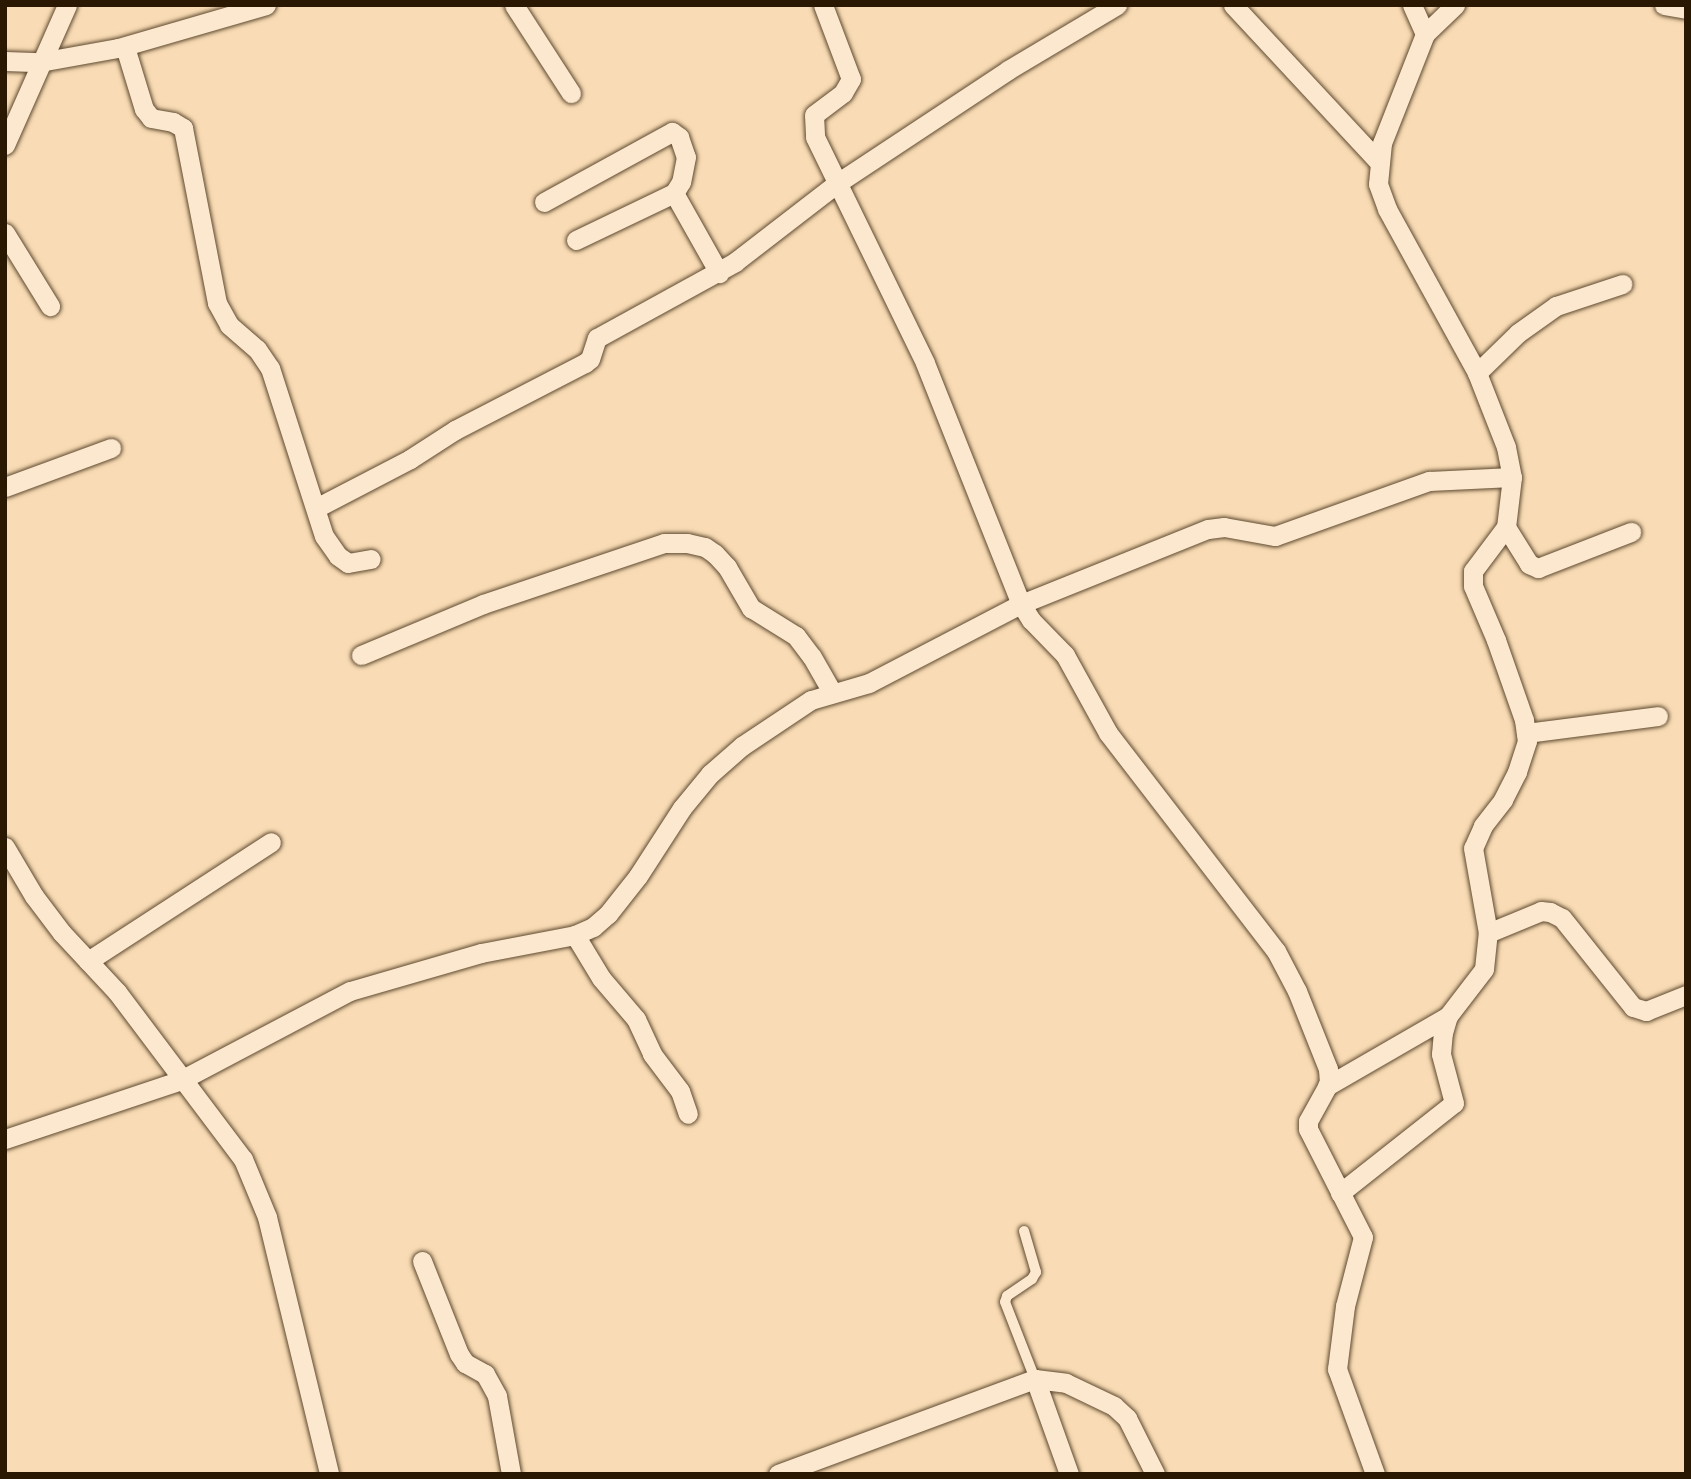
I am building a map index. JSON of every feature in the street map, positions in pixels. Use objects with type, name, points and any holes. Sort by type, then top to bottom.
[{"type":"street","points":[[5,145],[67,5]]},
{"type":"street","points":[[5,61],[40,62],[125,47],[265,5]]},
{"type":"street","points":[[514,5],[571,93]]},
{"type":"street","points":[[824,5],[851,73],[849,86],[819,110],[813,122],[815,137],[925,363],[1021,604],[1031,620],[1065,655],[1108,733],[1276,951],[1297,990],[1328,1069],[1327,1086],[1308,1121],[1308,1129],[1363,1237],[1345,1306],[1337,1369],[1376,1474]]},
{"type":"street","points":[[316,508],[410,459],[455,430],[584,363],[590,359],[597,338],[719,273],[836,184],[1008,70],[1117,5]]},
{"type":"street","points":[[1233,5],[1379,162]]},
{"type":"street","points":[[1412,5],[1425,34]]},
{"type":"street","points":[[1327,1086],[1448,1016],[1485,969],[1488,933],[1473,848],[1476,837],[1503,800],[1517,772],[1527,741],[1496,640],[1473,586],[1473,571],[1479,559],[1506,527],[1512,477],[1506,447],[1477,373],[1387,209],[1378,184],[1382,143],[1425,34],[1455,5]]},
{"type":"street","points":[[1664,5],[1686,9]]},
{"type":"street","points":[[125,47],[144,109],[158,122],[173,122],[183,128],[217,303],[229,325],[257,349],[270,368],[324,536],[338,556],[348,564],[372,559]]},
{"type":"street","points":[[544,202],[672,132],[683,145],[686,157],[681,181],[674,192],[576,240]]},
{"type":"street","points":[[674,192],[719,273]]},
{"type":"street","points":[[5,233],[50,306]]},
{"type":"street","points":[[1477,373],[1518,333],[1556,306],[1622,284]]},
{"type":"street","points":[[5,487],[111,448]]},
{"type":"street","points":[[5,1139],[181,1080],[350,991],[481,953],[575,934],[593,927],[608,914],[682,808],[727,758],[811,700],[869,682],[906,666],[1021,604],[1208,529],[1224,527],[1275,536],[1429,481],[1512,477]]},
{"type":"street","points":[[1506,527],[1529,564],[1538,568],[1631,532]]},
{"type":"street","points":[[361,655],[483,604],[664,543],[687,543],[705,547],[715,554],[727,567],[751,608],[796,636],[812,657],[832,692]]},
{"type":"street","points":[[1526,733],[1658,716]]},
{"type":"street","points":[[89,961],[271,842]]},
{"type":"street","points":[[5,847],[34,896],[117,992],[243,1159],[267,1217],[329,1474]]},
{"type":"street","points":[[1488,933],[1541,911],[1550,912],[1562,918],[1633,1007],[1646,1011],[1686,995]]},
{"type":"street","points":[[575,934],[601,978],[636,1019],[652,1054],[680,1091],[688,1114]]},
{"type":"street","points":[[1340,1193],[1454,1103],[1441,1054],[1448,1016]]},
{"type":"street","points":[[422,1261],[459,1354],[465,1363],[485,1374],[497,1396],[511,1474]]},
{"type":"street","points":[[1035,1379],[1069,1474]]},
{"type":"street","points":[[778,1474],[1035,1379],[1066,1382],[1114,1406],[1127,1418],[1155,1474]]},
{"type":"lane","points":[[1024,1231],[1036,1272],[1032,1279],[1007,1296],[1005,1303],[1035,1379]]}]
